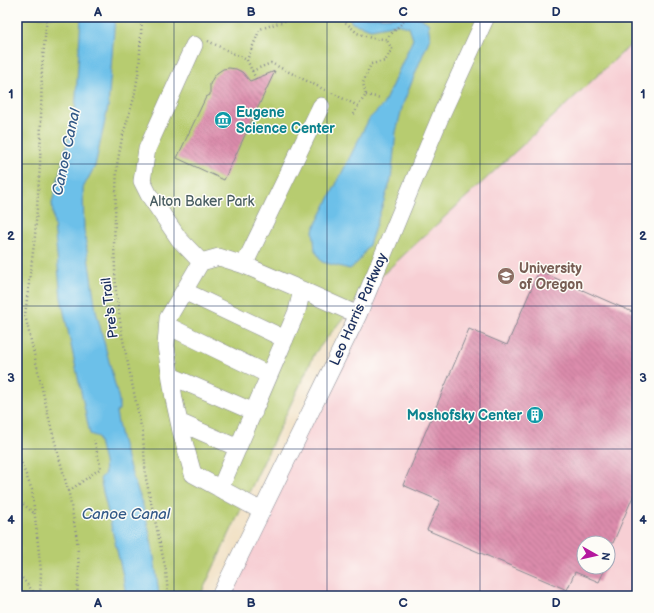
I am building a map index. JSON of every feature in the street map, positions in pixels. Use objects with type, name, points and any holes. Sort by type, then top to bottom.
[{"type":"street","name":"Leo Harris Parkway","points":[[220,596],[358,315],[442,113],[486,17]]},
{"type":"street","points":[[194,46],[147,149],[142,181],[149,195],[179,239],[201,262]]},
{"type":"street","points":[[244,265],[321,106]]},
{"type":"street","points":[[262,511],[192,474],[179,422],[166,346],[168,318],[201,262],[219,257],[244,265],[358,315]]},
{"type":"street","points":[[220,489],[297,311],[302,290]]},
{"type":"street","points":[[184,291],[285,339]]},
{"type":"street","points":[[168,326],[269,375]]},
{"type":"street","points":[[171,376],[254,412]]},
{"type":"street","points":[[179,422],[238,448]]},
{"type":"path","points":[[47,17],[42,67],[40,166],[35,236],[25,315],[51,427],[69,491],[77,539],[77,596]]},
{"type":"path","name":"Pre's Trail","points":[[142,17],[139,69],[134,98],[122,138],[117,165],[114,245],[116,293],[122,335],[143,436],[146,479],[166,571],[168,596]]},
{"type":"path","points":[[247,60],[260,29],[297,17]]},
{"type":"path","points":[[340,17],[357,33],[371,38],[386,39],[404,21]]},
{"type":"path","points":[[194,46],[200,36],[247,60],[256,78]]},
{"type":"path","points":[[366,95],[363,83],[371,64],[385,61],[392,49],[386,39]]},
{"type":"path","points":[[252,71],[271,63],[358,106]]},
{"type":"path","points":[[366,95],[382,98]]},
{"type":"path","points":[[353,116],[366,95]]},
{"type":"path","points":[[69,491],[101,468],[94,440]]},
{"type":"path","points":[[17,452],[32,490],[42,570],[39,596]]},
{"type":"path","points":[[17,499],[35,514]]},
{"type":"path","points":[[17,572],[39,596]]},
{"type":"shaded area","name":"University of Oregon","points":[[637,17],[637,596],[220,596],[398,219]]},
{"type":"green space","name":"Alton Baker Park","points":[[17,17],[637,17],[637,39],[380,277],[359,298],[315,353],[200,596],[17,596]]},
{"type":"water","name":"Canoe Canal","points":[[81,17],[115,17],[108,107],[95,166],[83,188],[84,230],[96,311],[119,400],[119,410],[116,412],[118,425],[146,517],[153,551],[159,596],[126,596],[123,576],[100,479],[105,473],[104,462],[98,437],[90,434],[61,298],[52,203],[75,113]]},
{"type":"water","points":[[349,17],[419,17],[428,23],[430,38],[403,104],[396,132],[391,180],[369,245],[359,261],[350,269],[322,262],[315,250],[313,230],[369,119],[383,105],[413,39],[409,27],[397,24],[371,29],[352,23]]},
{"type":"building","points":[[229,68],[242,72],[250,81],[275,71],[224,180],[177,158],[206,97],[210,95],[210,84],[213,78],[223,69]]},
{"type":"building","name":"Moshofsky Center","points":[[539,271],[637,314],[637,487],[616,536],[576,535],[576,572],[567,590],[427,530],[440,501],[403,485],[469,329],[507,345]]},
{"type":"building","name":"Moshofsky Center","points":[[582,575],[602,575],[599,582]]},
{"type":"place","name":"Eugene Science Center","points":[[223,120]]},
{"type":"place","name":"University of Oregon","points":[[506,276]]},
{"type":"place","name":"Moshofsky Center","points":[[535,415]]}]
